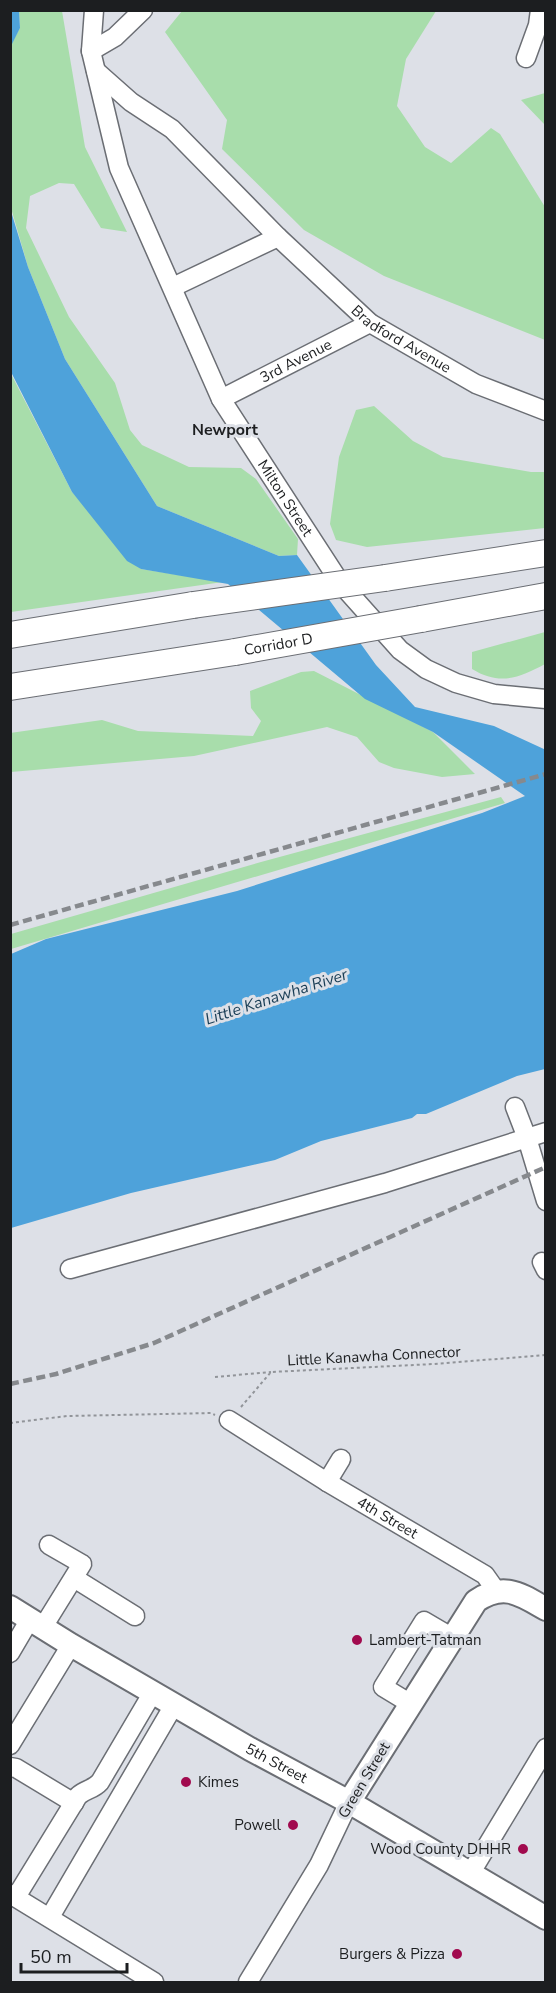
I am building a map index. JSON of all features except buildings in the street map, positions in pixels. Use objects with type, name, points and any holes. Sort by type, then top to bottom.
[{"type":"highway","points":[[10,635],[193,604],[546,553]]},
{"type":"highway","name":"Corridor D","points":[[10,687],[235,652],[546,596]]},
{"type":"highway","points":[[10,694],[81,675]]},
{"type":"main road","points":[[497,1592],[508,1590],[518,1593],[546,1609]]},
{"type":"main road","name":"Green Street","points":[[349,1802],[476,1601],[486,1594],[497,1592]]},
{"type":"main road","name":"5th Street","points":[[10,1606],[71,1645],[280,1766],[349,1802],[546,1918]]},
{"type":"street","name":"Milton Street","points":[[94,10],[92,51],[120,168],[221,399],[341,584],[400,650],[426,669],[456,682],[494,694],[546,699]]},
{"type":"street","points":[[92,51],[115,37],[143,10]]},
{"type":"street","points":[[526,58],[538,25],[540,10]]},
{"type":"street","name":"Bradford Avenue","points":[[96,71],[131,102],[172,129],[278,237],[370,323],[476,384],[546,411]]},
{"type":"street","points":[[173,287],[278,237]]},
{"type":"street","name":"3rd Avenue","points":[[221,399],[370,323]]},
{"type":"street","points":[[515,1107],[546,1201]]},
{"type":"street","points":[[70,1269],[374,1186],[546,1132]]},
{"type":"street","name":"4th Street","points":[[229,1420],[327,1482],[485,1575],[497,1592]]},
{"type":"street","points":[[327,1482],[342,1459]]},
{"type":"street","points":[[10,1653],[74,1578],[82,1564],[49,1545]]},
{"type":"street","points":[[74,1578],[135,1616]]},
{"type":"street","points":[[411,1704],[383,1687],[424,1622],[453,1638]]},
{"type":"street","points":[[10,1745],[71,1645]]},
{"type":"street","points":[[153,1692],[100,1782],[95,1788],[83,1791],[13,1895],[154,1983]]},
{"type":"street","points":[[50,1917],[174,1704]]},
{"type":"street","points":[[470,1874],[546,1748]]},
{"type":"street","points":[[10,1767],[16,1768],[74,1803]]},
{"type":"street","name":"Green Street","points":[[248,1983],[319,1865],[349,1802]]},
{"type":"path","name":"Little Kanawha Connector","points":[[229,1420],[271,1372],[434,1364],[546,1355]]},
{"type":"path","points":[[215,1377],[271,1372]]},
{"type":"path","points":[[10,1423],[67,1416],[211,1413],[229,1420]]},
{"type":"green space","points":[[19,11],[62,11],[85,147],[127,232],[101,228],[74,184],[59,183],[30,196],[26,228],[69,317],[115,383],[130,430],[142,445],[189,467],[241,468],[256,479],[298,539],[297,555],[279,556],[157,506],[65,359],[28,267],[11,208],[10,46],[20,28]]},
{"type":"green space","points":[[182,11],[436,11],[406,59],[397,106],[425,147],[451,163],[491,128],[500,134],[545,207],[545,340],[384,276],[304,230],[222,149],[227,120],[165,32]]},
{"type":"green space","points":[[546,93],[545,125],[521,100]]},
{"type":"green space","points":[[10,372],[72,492],[141,569],[223,582],[11,612]]},
{"type":"green space","points":[[374,406],[413,441],[443,457],[531,472],[545,472],[545,528],[367,547],[336,540],[330,524],[339,457],[356,410]]},
{"type":"green space","points":[[545,632],[545,664],[536,669],[501,679],[472,669],[472,652]]},
{"type":"green space","points":[[314,671],[433,732],[475,774],[442,777],[394,768],[379,762],[357,737],[327,727],[194,756],[11,772],[10,733],[102,720],[138,731],[253,736],[261,721],[251,708],[250,691],[301,672]]},
{"type":"green space","points":[[501,797],[505,803],[11,949],[11,934],[261,862]]},
{"type":"water","points":[[11,10],[19,11],[20,28],[11,46]]},
{"type":"water","name":"Little Kanawha River","points":[[10,208],[28,267],[65,359],[157,506],[279,556],[297,555],[376,665],[415,707],[494,726],[546,750],[545,1069],[517,1076],[426,1114],[417,1114],[412,1118],[321,1141],[275,1160],[131,1193],[11,1228],[11,954],[46,939],[237,891],[482,813],[525,796],[433,732],[365,699],[228,584],[141,569],[127,561],[72,492],[11,372]]},
{"type":"railway","points":[[10,925],[546,774]]},
{"type":"railway","points":[[10,1384],[56,1374],[154,1343],[546,1167]]},
{"type":"place","name":"Lambert-Tatman","points":[[357,1640]]},
{"type":"place","name":"Kimes","points":[[186,1782]]},
{"type":"place","name":"Powell","points":[[293,1825]]},
{"type":"place","name":"Wood County DHHR","points":[[523,1849]]},
{"type":"place","name":"Burgers & Pizza","points":[[457,1954]]},
{"type":"district","name":"Newport","points":[[225,429]]}]
